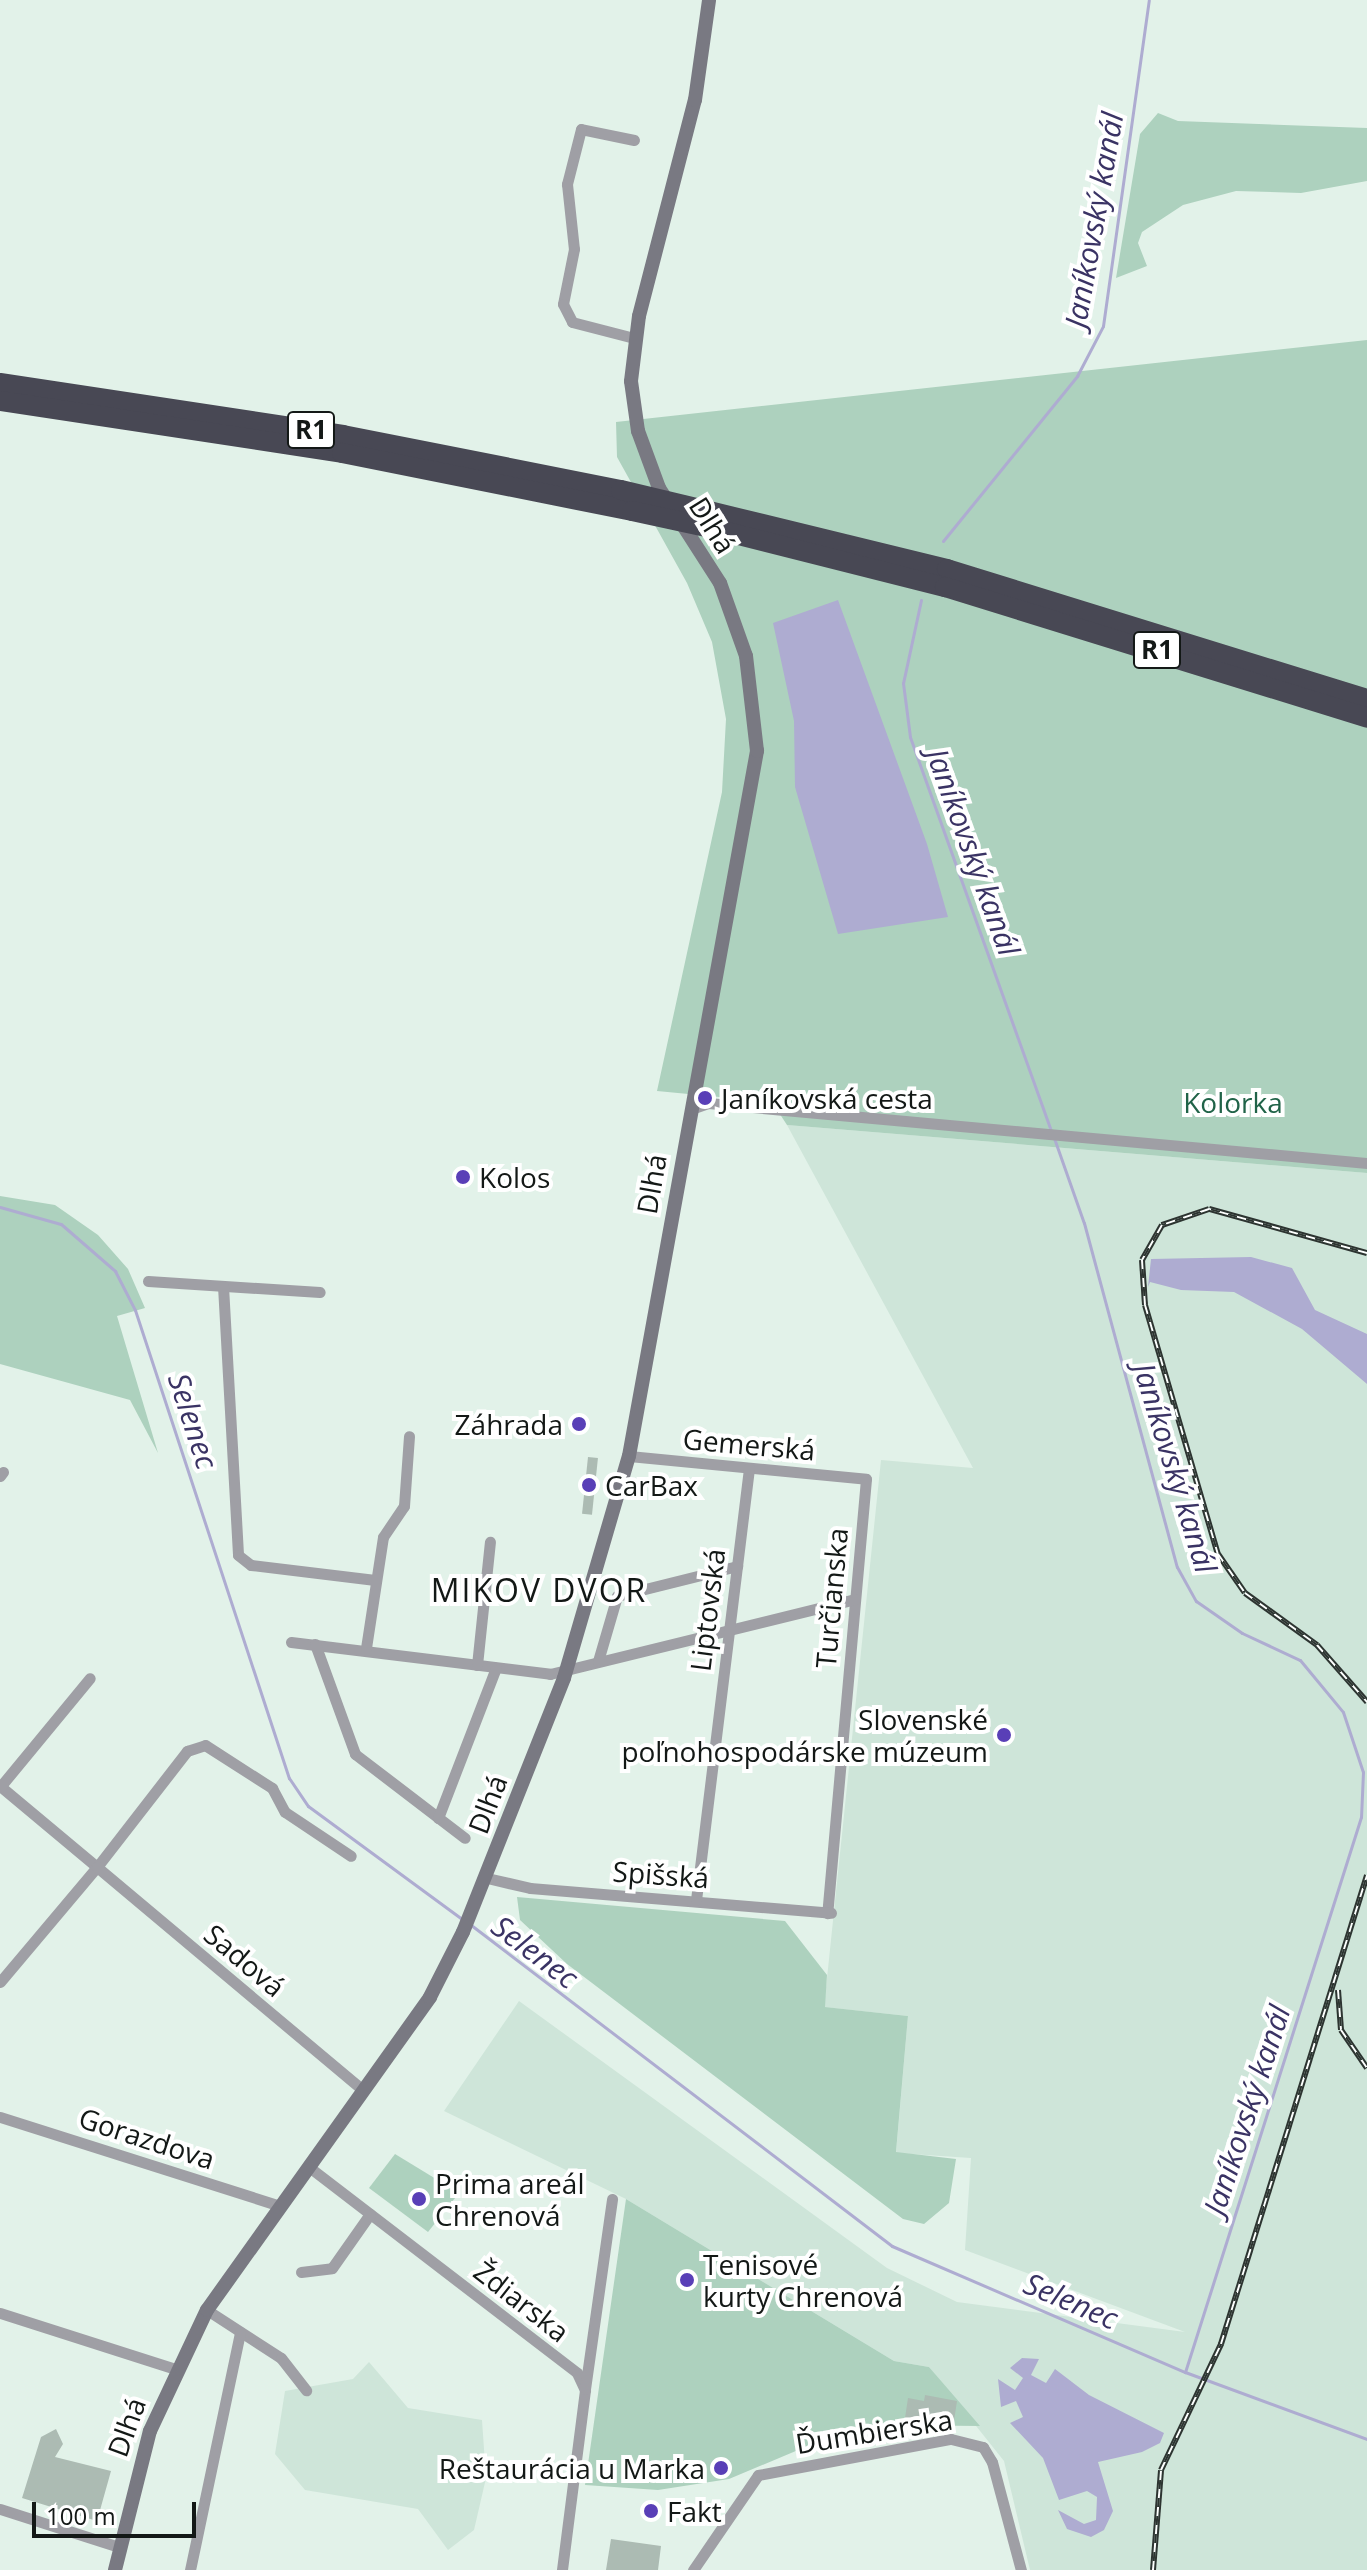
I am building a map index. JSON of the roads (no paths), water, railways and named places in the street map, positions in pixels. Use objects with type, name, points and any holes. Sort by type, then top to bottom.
[{"type":"highway","name":"R1","points":[[0,383],[343,435],[621,490],[947,569],[1367,699]]},
{"type":"highway","name":"R1","points":[[0,401],[342,453],[715,529],[959,591],[1367,718]]},
{"type":"street","name":"Dlhá","points":[[115,2570],[150,2431],[176,2369],[207,2310],[430,1997],[472,1914],[567,1669],[629,1456],[691,1109],[748,816],[757,751],[755,703],[720,583],[659,488],[638,431],[631,381],[634,338],[695,100],[709,0]]},
{"type":"street","points":[[634,140],[581,129],[566,193],[574,249],[563,310],[578,325],[634,338]]},
{"type":"street","points":[[691,1109],[708,1103],[1367,1163]]},
{"type":"street","points":[[148,1281],[320,1292]]},
{"type":"street","points":[[223,1286],[238,1555],[251,1565],[375,1580]]},
{"type":"street","points":[[366,1648],[383,1537],[404,1506],[409,1436]]},
{"type":"street","name":"Gemerská","points":[[629,1456],[866,1479]]},
{"type":"street","name":"Liptovská","points":[[696,1900],[749,1468]]},
{"type":"street","name":"Turčianska","points":[[830,1913],[866,1479]]},
{"type":"street","points":[[477,1665],[490,1542]]},
{"type":"street","points":[[598,1661],[617,1596],[737,1566]]},
{"type":"street","points":[[291,1642],[366,1648],[550,1674],[855,1599]]},
{"type":"street","points":[[315,1644],[355,1754],[465,1838]]},
{"type":"street","points":[[438,1818],[496,1668]]},
{"type":"street","points":[[0,1786],[90,1678]]},
{"type":"street","points":[[0,1982],[97,1867],[187,1751],[205,1745],[272,1788],[285,1812],[351,1856]]},
{"type":"street","name":"Sadová","points":[[0,1786],[363,2090]]},
{"type":"street","name":"Spišská","points":[[487,1878],[520,1887],[830,1913]]},
{"type":"street","name":"Gorazdova","points":[[0,2117],[280,2206]]},
{"type":"street","name":"Ždiarska","points":[[309,2167],[577,2373],[585,2390]]},
{"type":"street","name":"Ždiarska","points":[[562,2570],[612,2199]]},
{"type":"street","points":[[301,2272],[332,2268],[370,2214]]},
{"type":"street","points":[[207,2310],[281,2358],[306,2390]]},
{"type":"street","points":[[0,2313],[176,2369]]},
{"type":"street","points":[[190,2570],[240,2332]]},
{"type":"street","name":"Ďumbierska","points":[[693,2570],[758,2475],[951,2439],[983,2447],[992,2462],[1021,2570]]},
{"type":"street","points":[[0,2509],[119,2547]]},
{"type":"water","points":[[838,600],[927,844],[948,917],[838,934],[795,787],[794,721],[773,623]]},
{"type":"water","points":[[1251,1257],[1292,1268],[1315,1310],[1367,1334],[1367,1384],[1302,1329],[1234,1292],[1181,1290],[1150,1282],[1148,1287],[1151,1259]]},
{"type":"water","points":[[1022,2358],[1039,2359],[1031,2375],[1046,2383],[1055,2369],[1089,2395],[1164,2433],[1160,2443],[1142,2452],[1098,2462],[1113,2511],[1104,2530],[1091,2537],[1067,2529],[1058,2510],[1084,2524],[1096,2520],[1097,2497],[1087,2491],[1059,2500],[1043,2458],[1010,2423],[1023,2417],[1016,2401],[1001,2407],[998,2379],[1015,2390],[1023,2378],[1010,2368]]},
{"type":"waterway","name":"Janíkovský kanál","points":[[943,541],[1077,376],[1103,326],[1149,0]]},
{"type":"waterway","name":"Janíkovský kanál","points":[[921,600],[903,683],[910,737],[1051,1131]]},
{"type":"waterway","name":"Janíkovský kanál","points":[[1054,1138],[1084,1223],[1177,1567],[1196,1601],[1242,1633],[1300,1660],[1343,1712],[1363,1772],[1361,1817],[1185,2372]]},
{"type":"waterway","name":"Selenec","points":[[0,1207],[61,1224],[115,1271],[135,1310],[289,1778],[308,1806],[462,1919]]},
{"type":"waterway","name":"Selenec","points":[[471,1925],[892,2246],[1185,2372],[1367,2439]]},
{"type":"railway","points":[[1367,1253],[1209,1209],[1162,1225],[1142,1260],[1145,1305],[1218,1554],[1245,1593],[1317,1645],[1367,1702]]},
{"type":"railway","points":[[1153,2570],[1161,2470],[1221,2344],[1367,1875]]},
{"type":"railway","points":[[1338,1990],[1341,2030],[1367,2068]]},
{"type":"place","name":"Janíkovská cesta","points":[[705,1098]]},
{"type":"place","name":"Kolos","points":[[463,1177]]},
{"type":"place","name":"Záhrada","points":[[579,1424]]},
{"type":"place","name":"CarBax","points":[[589,1485]]},
{"type":"place","name":"Slovenské poľnohospodárske múzeum","points":[[1004,1735]]},
{"type":"place","name":"Prima areál Chrenová","points":[[419,2199]]},
{"type":"place","name":"Tenisové kurty Chrenová","points":[[687,2280]]},
{"type":"place","name":"Reštaurácia u Marka","points":[[721,2468]]},
{"type":"place","name":"Fakt","points":[[651,2511]]},
{"type":"district","name":"MIKOV DVOR","points":[[539,1590]]},
{"type":"park label","name":"Kolorka","points":[[1233,1102]]}]
